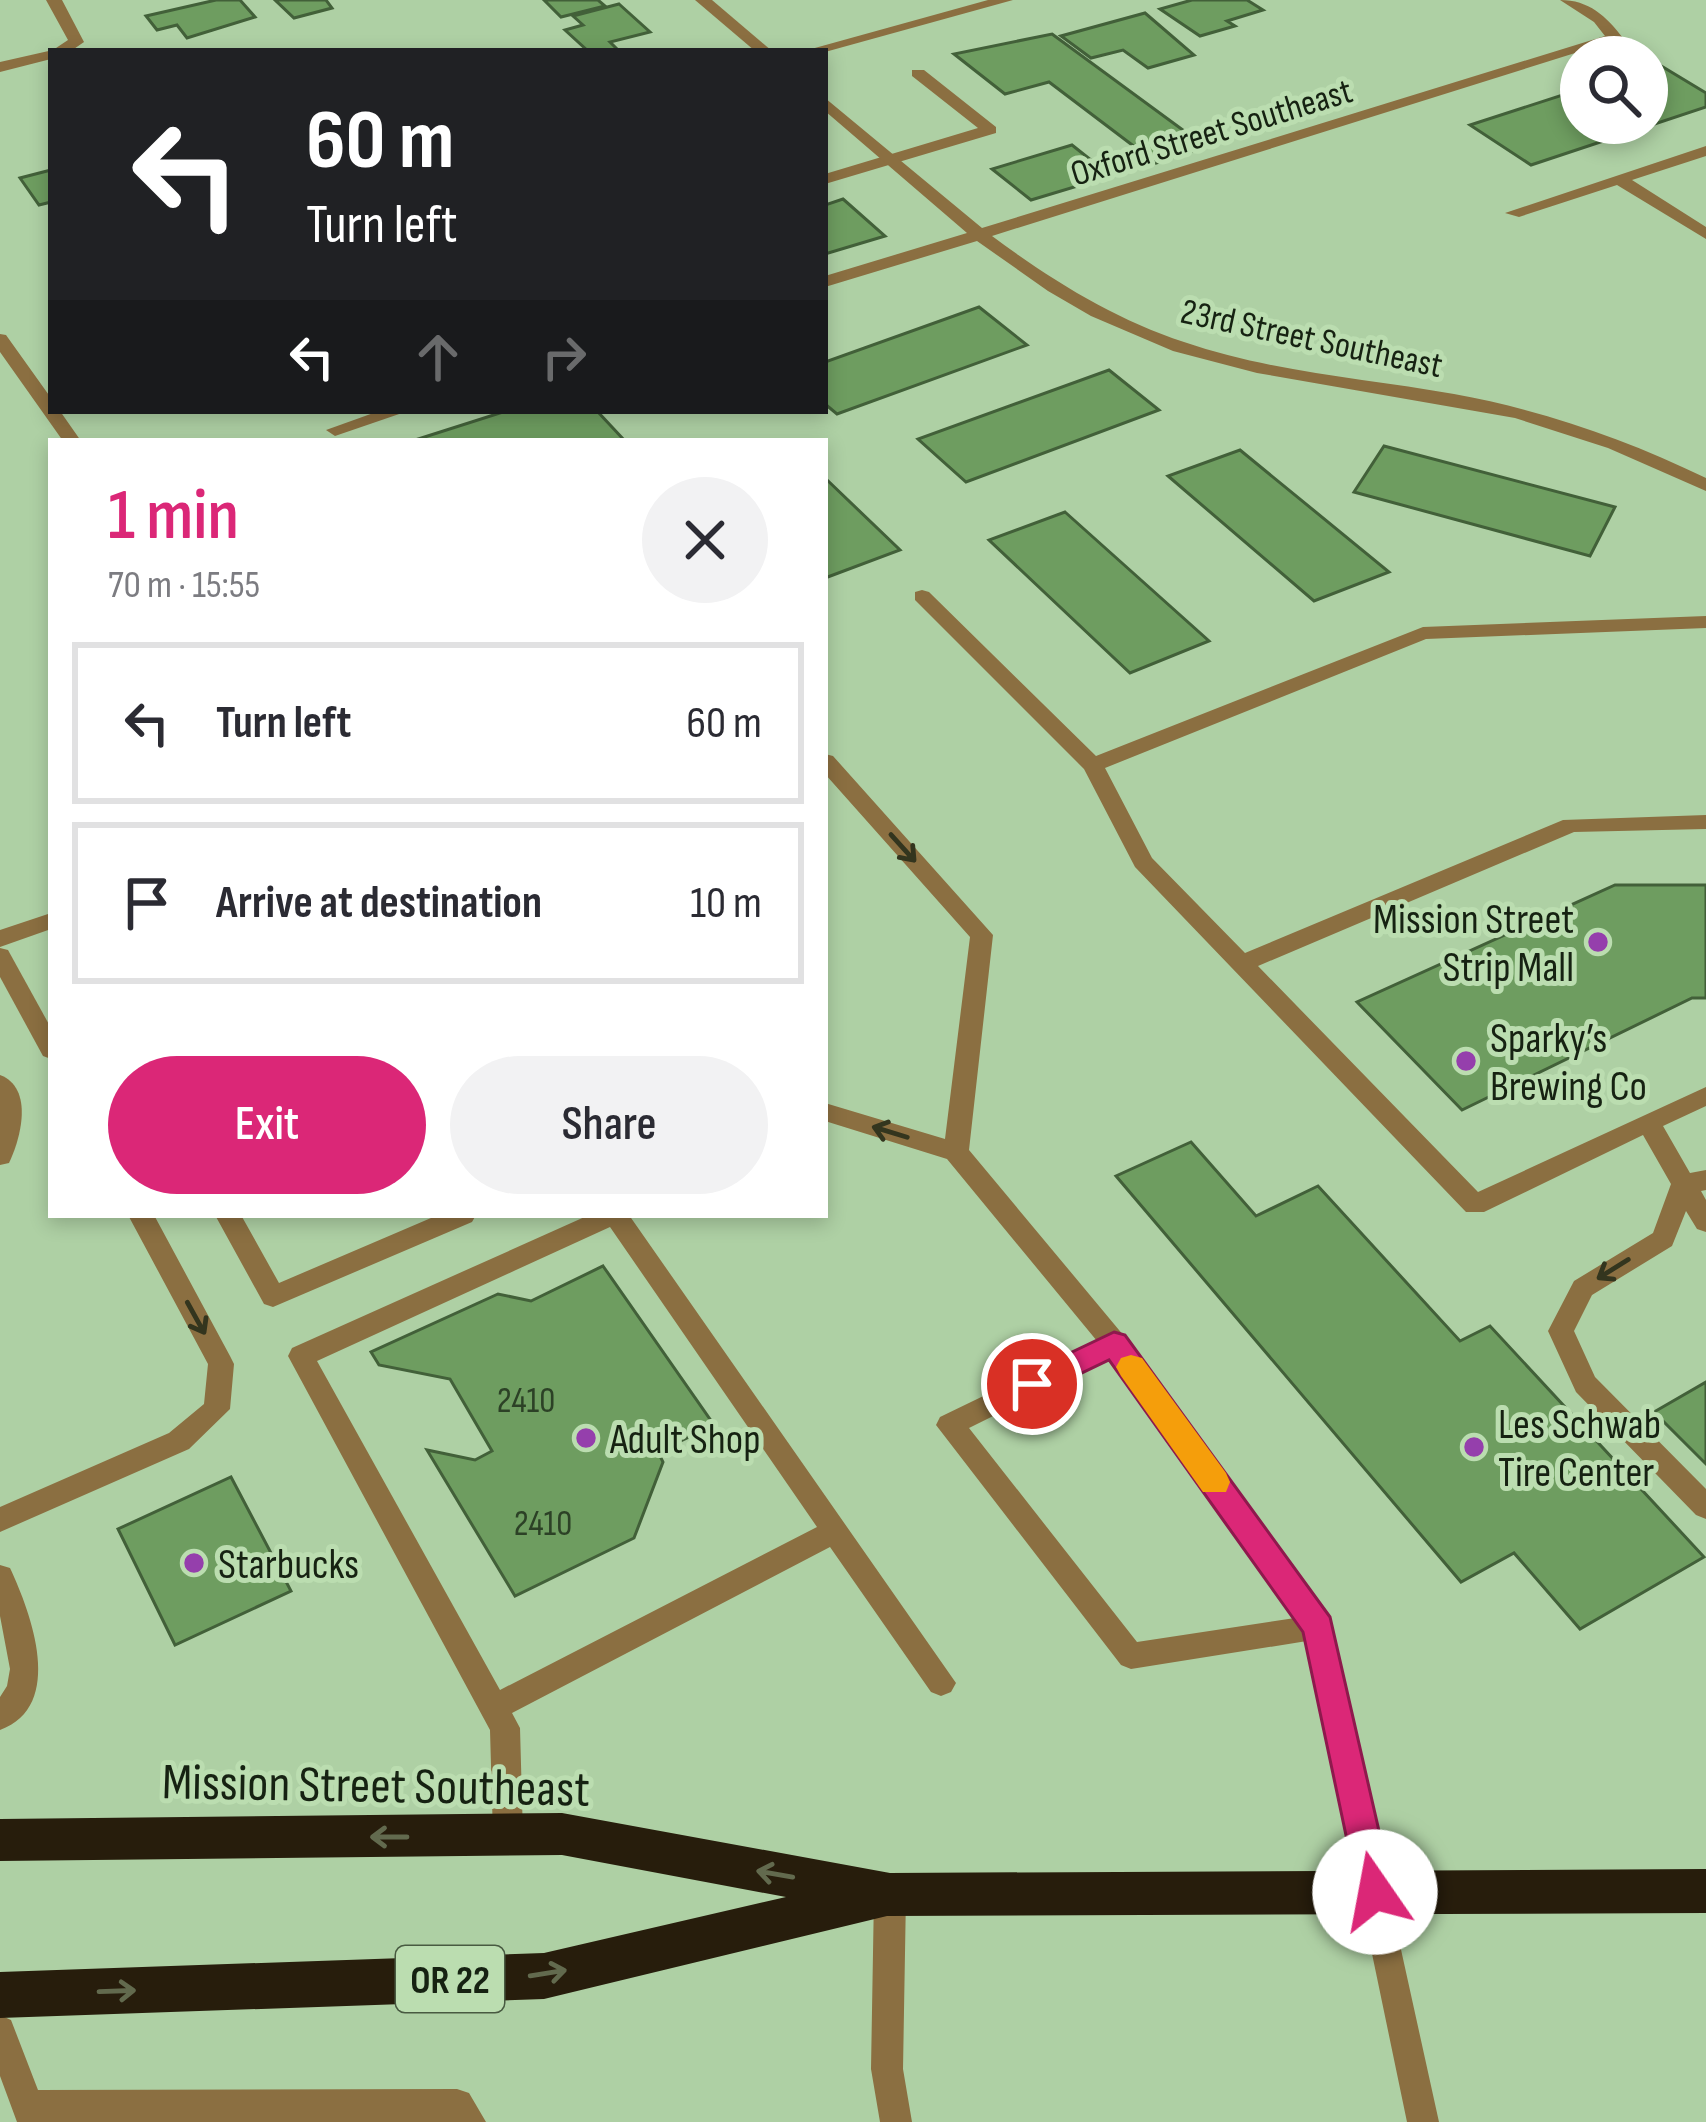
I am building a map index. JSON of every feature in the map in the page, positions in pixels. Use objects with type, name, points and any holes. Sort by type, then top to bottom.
[{"type":"highway","name":"Mission Street Southeast","points":[[0,1840],[562,1834],[890,1895],[1706,1891]]},
{"type":"highway","name":"Mission Street Southeast","points":[[0,1995],[544,1976],[890,1895]]},
{"type":"street","points":[[54,0],[76,42],[65,48]]},
{"type":"street","points":[[703,0],[760,48]]},
{"type":"street","points":[[823,48],[1005,0]]},
{"type":"street","name":"Oxford Street Southeast","points":[[828,282],[1615,38],[1599,19],[1568,0]]},
{"type":"street","points":[[0,67],[48,55]]},
{"type":"street","points":[[828,178],[990,130],[918,73]]},
{"type":"street","name":"23rd Street Southeast","points":[[828,106],[1042,283],[1146,335],[1295,375],[1457,400],[1539,419],[1628,449],[1706,484]]},
{"type":"street","points":[[1513,213],[1706,151]]},
{"type":"street","points":[[1619,179],[1706,234]]},
{"type":"street","points":[[0,339],[48,407]]},
{"type":"street","points":[[335,430],[389,414]]},
{"type":"street","points":[[922,596],[1093,765],[1143,862],[1475,1205],[1706,1096]]},
{"type":"street","points":[[1093,765],[1423,633],[1706,622]]},
{"type":"street","points":[[828,764],[982,935],[956,1152]]},
{"type":"street","points":[[1242,964],[1571,824],[1706,822]]},
{"type":"street","points":[[0,940],[48,921]]},
{"type":"street","points":[[0,956],[48,1044]]},
{"type":"street","points":[[0,1084],[10,1102],[12,1132],[0,1156]]},
{"type":"street","points":[[828,1113],[956,1152],[1114,1344],[1318,1627],[1423,2122]]},
{"type":"street","points":[[1648,1122],[1695,1182],[1706,1222]]},
{"type":"street","points":[[1695,1182],[1663,1239],[1583,1288],[1561,1331],[1585,1384],[1706,1507]]},
{"type":"street","points":[[0,1520],[179,1441],[217,1409],[221,1364],[143,1218]]},
{"type":"street","points":[[230,1218],[273,1297],[456,1218]]},
{"type":"street","points":[[508,1836],[506,1728],[302,1356],[607,1218]]},
{"type":"street","points":[[616,1218],[941,1683]]},
{"type":"street","points":[[1114,1344],[950,1425],[1131,1656],[1318,1627]]},
{"type":"street","points":[[494,1708],[835,1531]]},
{"type":"street","points":[[0,1577],[24,1642],[23,1691],[0,1717]]},
{"type":"street","points":[[890,1895],[886,2069],[896,2122]]},
{"type":"street","points":[[0,2031],[30,2114],[457,2105],[470,2122]]},
{"type":"building","points":[[216,0],[240,0],[255,17],[187,38],[177,25],[157,30],[146,16]]},
{"type":"building","points":[[275,0],[326,0],[332,8],[294,18]]},
{"type":"building","points":[[544,0],[598,0],[605,6],[561,17]]},
{"type":"building","points":[[1192,0],[1247,0],[1263,10],[1227,21],[1235,26],[1200,36],[1160,9]]},
{"type":"building","points":[[619,4],[650,32],[610,42],[616,48],[585,48],[565,30],[583,25],[573,16]]},
{"type":"building","points":[[1145,13],[1194,55],[1148,68],[1123,50],[1091,58],[1061,36]]},
{"type":"building","points":[[1052,34],[1206,147],[1156,163],[1049,82],[1005,94],[954,54]]},
{"type":"building","points":[[1668,70],[1706,93],[1706,107],[1668,120]]},
{"type":"building","points":[[1560,96],[1560,144],[1594,144],[1531,165],[1470,125]]},
{"type":"building","points":[[1072,145],[1111,176],[1031,200],[992,169]]},
{"type":"building","points":[[48,171],[48,203],[39,205],[20,178]]},
{"type":"building","points":[[843,199],[885,236],[828,253],[828,204]]},
{"type":"building","points":[[979,307],[1027,345],[837,414],[828,406],[828,361]]},
{"type":"building","points":[[1109,370],[1159,410],[966,482],[918,439]]},
{"type":"building","points":[[497,414],[600,414],[622,438],[421,438]]},
{"type":"building","points":[[1384,446],[1615,507],[1590,556],[1354,492]]},
{"type":"building","points":[[1240,450],[1389,572],[1314,601],[1168,476]]},
{"type":"building","points":[[828,481],[900,550],[828,577]]},
{"type":"building","points":[[1065,512],[1209,641],[1130,673],[989,540]]},
{"type":"building","name":"Mission Street Strip Mall","points":[[1615,885],[1706,885],[1706,998],[1692,998],[1462,1110],[1357,1002]]},
{"type":"building","name":"Les Schwab Tire Center","points":[[1191,1142],[1256,1216],[1318,1186],[1460,1341],[1490,1326],[1704,1557],[1580,1629],[1514,1553],[1461,1582],[1116,1176]]},
{"type":"building","name":"Adult Shop","points":[[603,1266],[714,1425],[658,1452],[663,1462],[634,1538],[515,1596],[427,1450],[475,1460],[492,1451],[450,1379],[379,1365],[371,1352],[498,1294],[531,1301]]},
{"type":"building","points":[[1706,1382],[1706,1464],[1654,1412]]},
{"type":"building","points":[[231,1477],[291,1591],[175,1645],[118,1529]]},
{"type":"slow traffic","points":[[1131,1367],[1214,1482]]},
{"type":"place","name":"Mission Street Strip Mall","points":[[1598,942]]},
{"type":"place","name":"Sparky’s Brewing Co","points":[[1466,1061]]},
{"type":"place","name":"Adult Shop","points":[[586,1438]]},
{"type":"place","name":"Les Schwab Tire Center","points":[[1474,1447]]},
{"type":"place","name":"Starbucks","points":[[194,1563]]},
{"type":"route","points":[[1032,1384],[1114,1344],[1318,1627],[1375,1892]]}]
